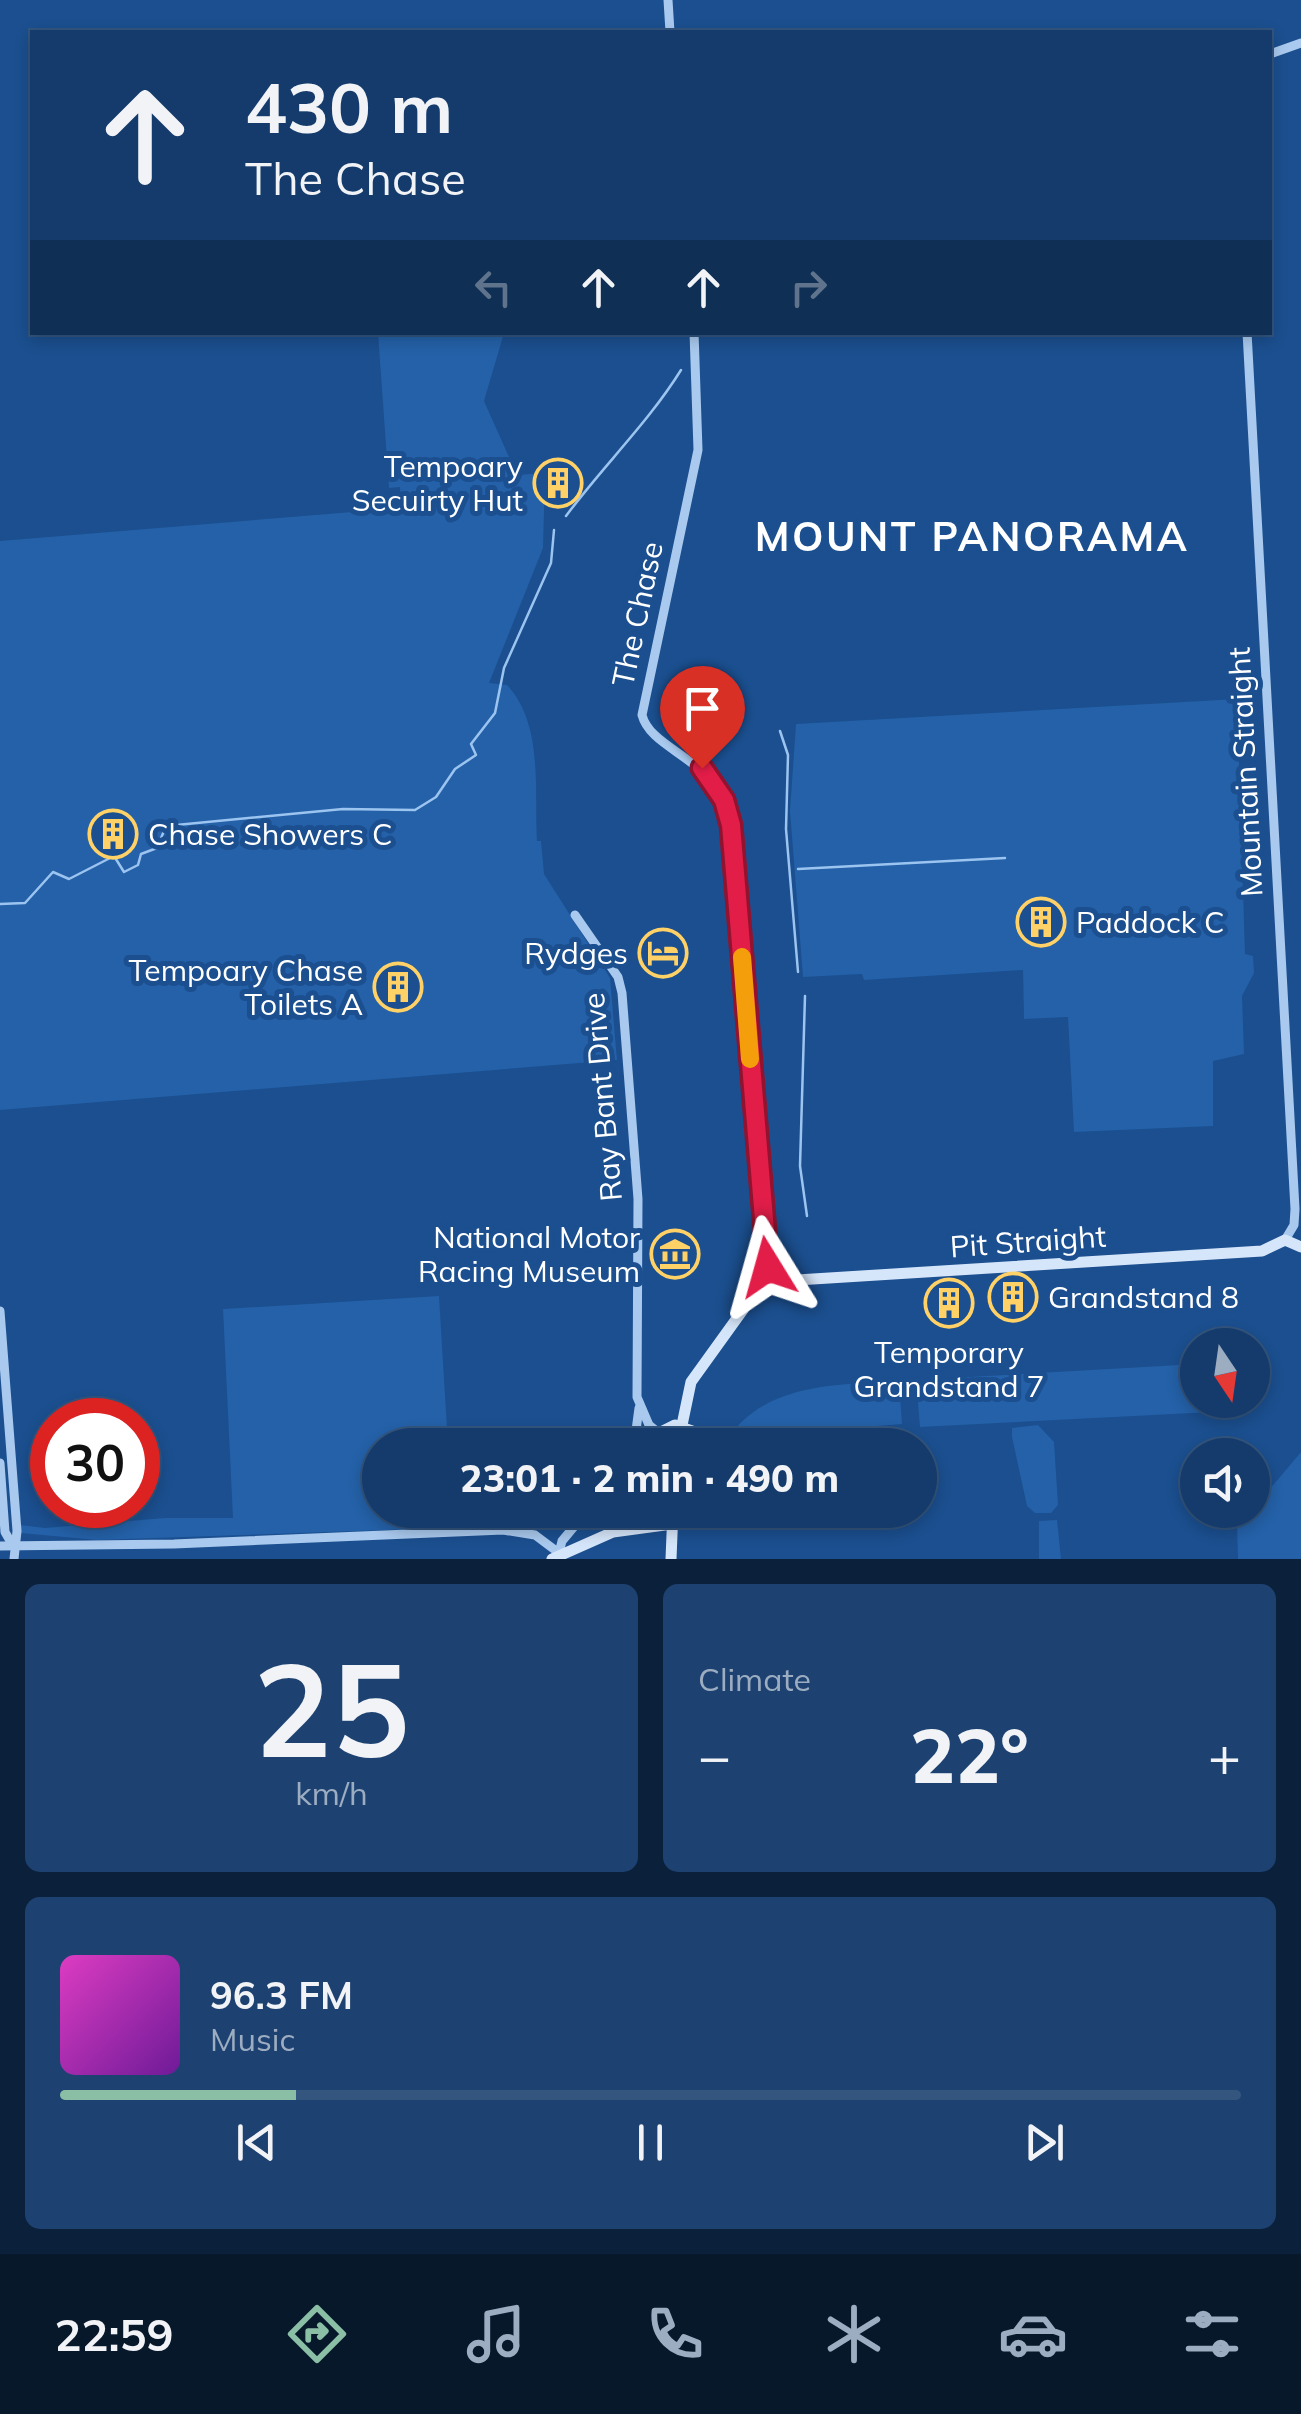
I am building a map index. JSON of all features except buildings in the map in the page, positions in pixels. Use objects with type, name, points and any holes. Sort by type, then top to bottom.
[{"type":"street","points":[[668,0],[670,30]]},
{"type":"street","points":[[1272,53],[1301,44]]},
{"type":"street","name":"The Chase","points":[[694,335],[698,450],[642,714],[653,734],[709,776],[730,818],[764,1258],[772,1272]]},
{"type":"street","name":"Mountain Straight","points":[[1246,335],[1294,1209],[1294,1225],[1286,1240]]},
{"type":"street","name":"Ray Bant Drive","points":[[575,914],[618,977],[622,993],[638,1199],[640,1407],[637,1428]]},
{"type":"street","points":[[1286,1240],[1301,1248]]},
{"type":"street","name":"Pit Straight","points":[[772,1272],[796,1280],[1262,1251],[1286,1240]]},
{"type":"street","points":[[682,1425],[690,1382],[772,1272]]},
{"type":"street","points":[[0,1312],[17,1531],[14,1559]]},
{"type":"street","points":[[640,1407],[651,1428]]},
{"type":"street","points":[[677,1428],[682,1425]]},
{"type":"street","points":[[682,1425],[687,1428]]},
{"type":"street","points":[[0,1464],[5,1532],[13,1546]]},
{"type":"street","points":[[555,1556],[573,1528]]},
{"type":"street","points":[[555,1556],[612,1532],[642,1528]]},
{"type":"street","points":[[671,1559],[672,1528]]},
{"type":"street","points":[[0,1546],[118,1546],[503,1530],[535,1536],[555,1556]]},
{"type":"street","points":[[118,1546],[118,1559]]},
{"type":"shaded area","points":[[378,335],[503,335],[484,401],[517,475],[545,473],[543,548],[489,683],[507,685],[527,719],[535,759],[537,841],[541,841],[544,874],[610,978],[617,1060],[0,1110],[0,541],[401,508],[400,487],[389,488]]},
{"type":"shaded area","points":[[1237,699],[1245,954],[1253,956],[1254,973],[1242,996],[1244,1054],[1213,1061],[1213,1126],[1074,1132],[1068,1017],[1024,1019],[1023,970],[864,980],[862,974],[803,977],[790,811],[796,724]]},
{"type":"shaded area","points":[[439,1296],[447,1428],[362,1428],[362,1528],[415,1529],[97,1540],[21,1533],[20,1525],[160,1528],[160,1518],[233,1518],[223,1309]]},
{"type":"shaded area","points":[[1180,1365],[1180,1414],[920,1427],[916,1380]]},
{"type":"shaded area","points":[[899,1381],[902,1424],[737,1428],[763,1406],[783,1396],[828,1386]]},
{"type":"shaded area","points":[[1038,1425],[1054,1442],[1058,1505],[1051,1513],[1035,1513],[1027,1506],[1012,1437],[1012,1428]]},
{"type":"shaded area","points":[[1301,1452],[1301,1559],[1238,1559],[1237,1528],[1270,1528],[1270,1489]]},
{"type":"shaded area","points":[[1057,1520],[1061,1559],[1039,1559],[1039,1521]]},
{"type":"waterway","points":[[566,516],[681,370]]},
{"type":"waterway","points":[[0,904],[25,903],[53,872],[69,879],[114,856],[124,872],[138,865],[141,854],[157,848],[166,826],[343,809],[415,810],[436,797],[455,769],[476,755],[471,744],[495,713],[504,668],[551,563],[554,530]]},
{"type":"waterway","points":[[780,731],[788,755],[786,829],[798,972]]},
{"type":"waterway","points":[[798,869],[1005,858]]},
{"type":"waterway","points":[[805,996],[800,1166],[807,1216]]},
{"type":"slow traffic","points":[[742,957],[750,1059]]},
{"type":"place","name":"Tempoary Secuirty Hut","points":[[558,483]]},
{"type":"place","name":"Chase Showers C","points":[[113,834]]},
{"type":"place","name":"Paddock C","points":[[1041,922]]},
{"type":"place","name":"Rydges","points":[[663,953]]},
{"type":"place","name":"Tempoary Chase Toilets A","points":[[398,987]]},
{"type":"place","name":"National Motor Racing Museum","points":[[675,1254]]},
{"type":"place","name":"Grandstand 8","points":[[1013,1297]]},
{"type":"place","name":"Temporary Grandstand 7","points":[[949,1303]]},
{"type":"district","name":"MOUNT PANORAMA","points":[[972,536]]},
{"type":"route","points":[[702,768],[724,800],[731,825],[762,1243],[768,1267]]}]
